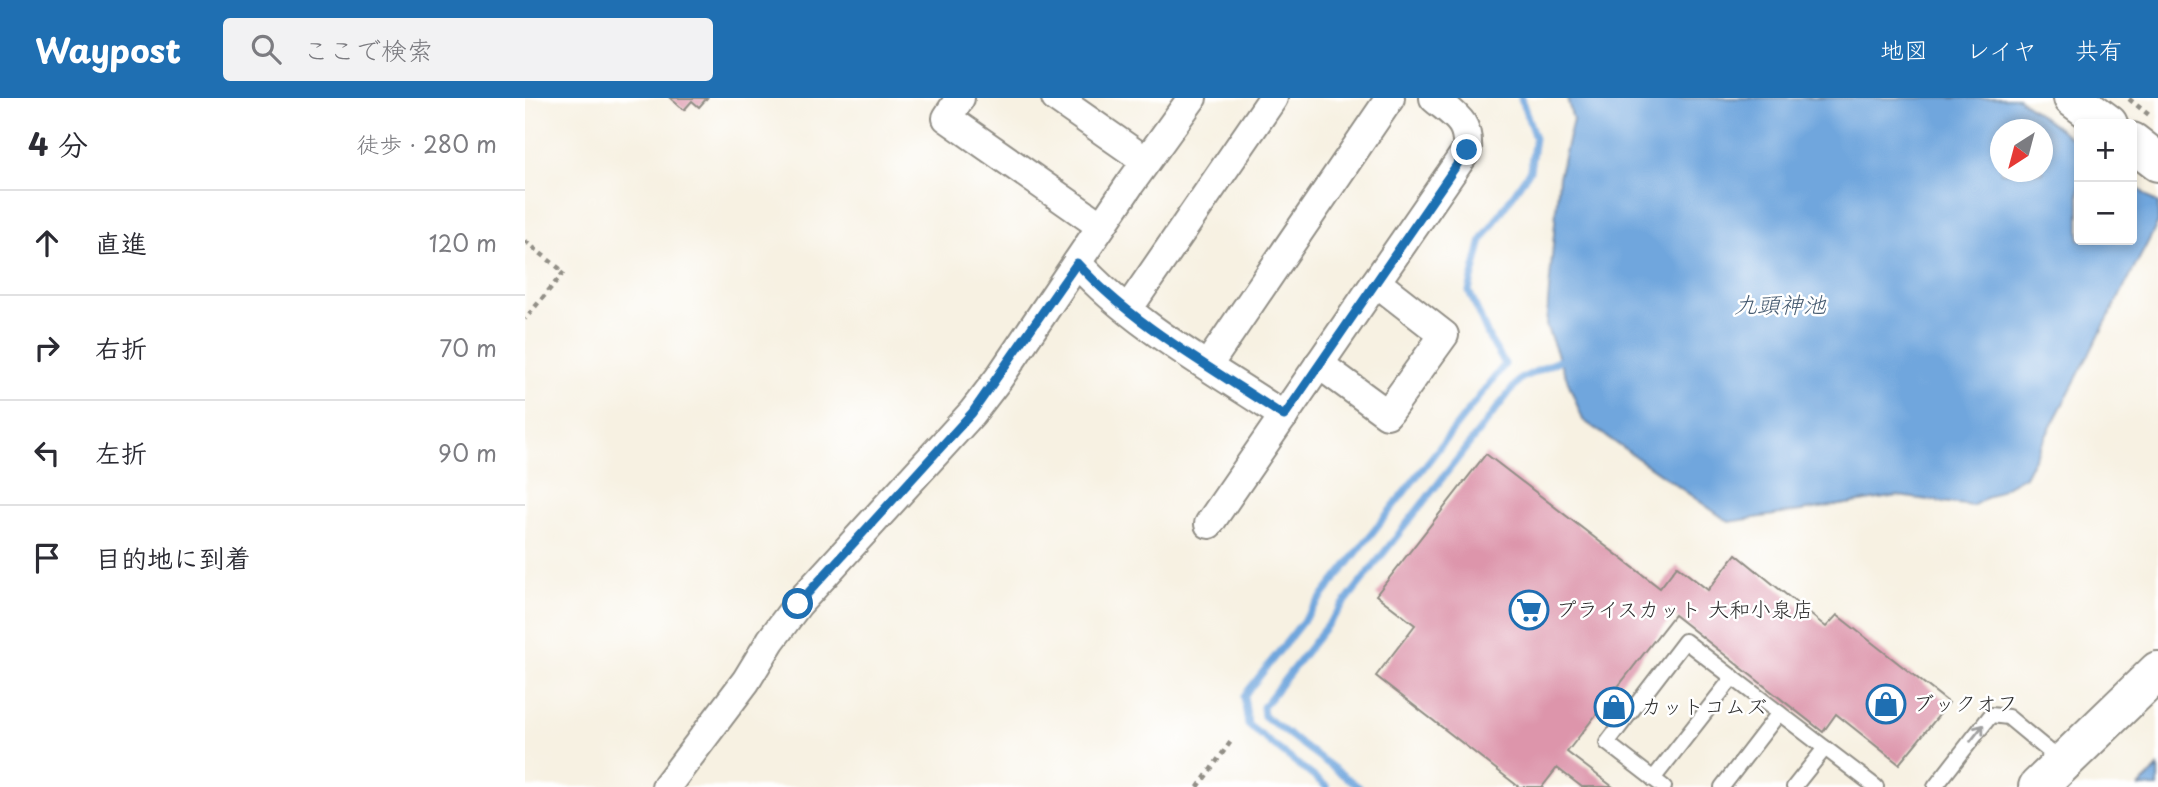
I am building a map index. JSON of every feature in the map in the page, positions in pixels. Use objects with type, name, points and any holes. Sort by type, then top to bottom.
[{"type":"street","points":[[961,98],[947,118],[1101,226]]},
{"type":"street","points":[[1056,98],[1146,161]]},
{"type":"street","points":[[666,787],[746,681],[771,640],[798,604],[972,413],[1192,98]]},
{"type":"street","points":[[1128,309],[1273,98]]},
{"type":"street","points":[[1208,365],[1390,98]]},
{"type":"street","points":[[1209,524],[1467,150],[1468,133],[1457,116],[1434,98]]},
{"type":"street","points":[[2073,98],[2101,119]]},
{"type":"street","points":[[2137,146],[2158,162]]},
{"type":"street","points":[[1077,263],[1099,287],[1128,309],[1284,416]]},
{"type":"street","points":[[1319,364],[1387,414],[1444,335],[1376,282]]},
{"type":"street","points":[[2051,775],[2158,671]]},
{"type":"lane","points":[[1733,677],[1659,783],[1607,743],[1685,641],[1733,677],[1874,786]]},
{"type":"lane","points":[[1722,787],[1779,713]]},
{"type":"lane","points":[[1935,787],[1991,715],[2008,717],[2051,775]]},
{"type":"lane","points":[[1794,787],[1825,748]]},
{"type":"path","points":[[2129,98],[2158,122]]},
{"type":"path","points":[[525,242],[564,272],[525,319]]},
{"type":"path","points":[[1198,787],[1232,740]]},
{"type":"water","name":"九頭神池","points":[[1567,98],[2018,98],[2046,119],[1990,119],[1990,182],[2053,182],[2053,124],[2074,140],[2074,245],[2137,245],[2137,188],[2158,204],[2158,223],[2025,476],[1972,506],[1898,496],[1729,522],[1583,420],[1546,325],[1559,177],[1573,120]]},
{"type":"water","points":[[2158,767],[2158,787],[2139,787]]},
{"type":"building","points":[[670,98],[707,98],[699,107],[692,101],[684,110]]},
{"type":"building","name":"プライスカット 大和小泉店","points":[[1486,454],[1660,588],[1677,566],[1708,590],[1736,554],[1826,627],[1837,615],[1949,703],[1899,764],[1836,714],[1823,732],[1674,615],[1567,752],[1613,787],[1582,787],[1557,768],[1542,787],[1519,787],[1376,676],[1415,625],[1376,595]]},
{"type":"waterway","points":[[1327,787],[1248,725],[1244,696],[1505,364],[1490,340],[1469,291],[1482,240],[1530,170],[1535,138],[1521,98]]},
{"type":"waterway","points":[[1359,787],[1264,716],[1263,707],[1520,379],[1560,360]]},
{"type":"place","name":"プライスカット 大和小泉店","points":[[1529,610]]},
{"type":"place","name":"ブックオフ","points":[[1886,704]]},
{"type":"place","name":"カットコムズ","points":[[1614,707]]},
{"type":"route","points":[[798,604],[972,413],[1041,319],[1077,263],[1099,287],[1161,334],[1284,416],[1467,150]]}]
